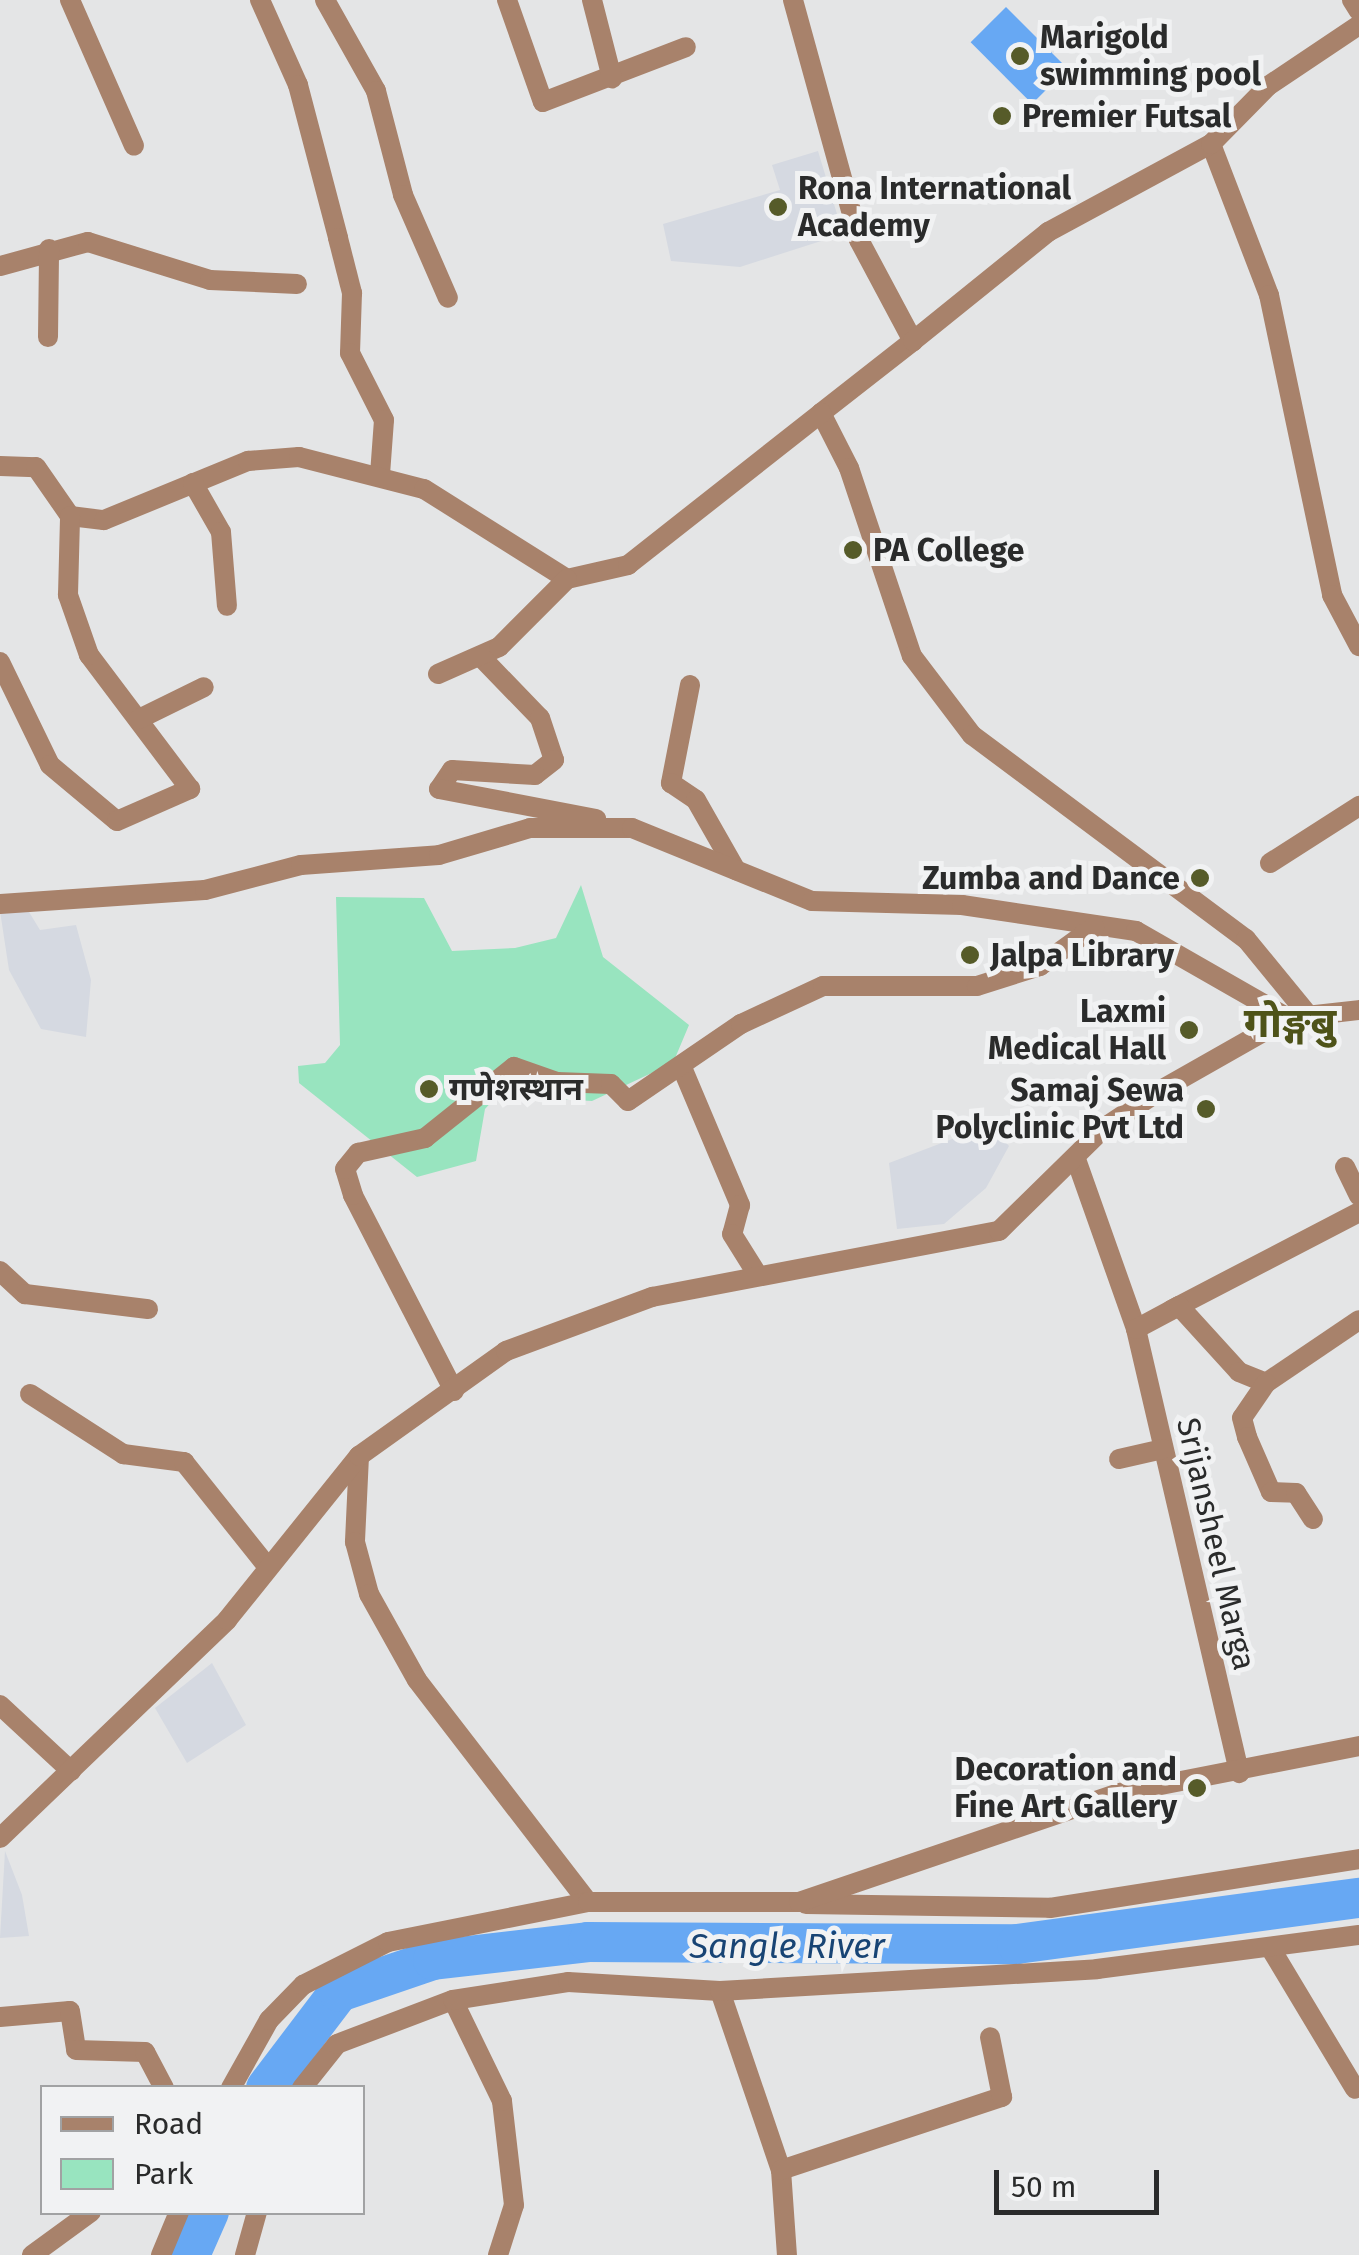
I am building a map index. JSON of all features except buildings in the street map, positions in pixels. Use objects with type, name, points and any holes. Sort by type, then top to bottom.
[{"type":"street","points":[[70,0],[134,146]]},
{"type":"street","points":[[260,0],[298,86],[352,293],[350,353],[384,420],[380,475]]},
{"type":"street","points":[[326,0],[376,91],[403,195],[448,298]]},
{"type":"street","points":[[507,0],[543,102],[686,47]]},
{"type":"street","points":[[592,0],[612,78]]},
{"type":"street","points":[[793,0],[859,240],[912,341]]},
{"type":"street","points":[[1352,0],[1359,12]]},
{"type":"street","points":[[438,674],[481,658],[567,579],[628,565],[1048,232],[1211,144],[1268,86],[1359,25]]},
{"type":"street","points":[[1211,144],[1269,295],[1332,595],[1359,646]]},
{"type":"street","points":[[0,266],[48,249],[118,246],[210,280],[297,284]]},
{"type":"street","points":[[48,249],[48,337]]},
{"type":"street","points":[[821,413],[850,468],[912,656],[936,691],[1057,806],[1246,939],[1299,1017]]},
{"type":"street","points":[[70,516],[104,520],[248,461],[299,458],[380,475],[424,490],[567,579]]},
{"type":"street","points":[[0,466],[36,467],[70,516],[68,595],[88,655],[190,788],[117,821],[50,765],[0,662]]},
{"type":"street","points":[[193,483],[221,532],[228,606]]},
{"type":"street","points":[[481,658],[540,718],[554,760],[535,775],[452,770],[439,789],[632,828],[812,901],[962,905],[1136,931],[1299,1017]]},
{"type":"street","points":[[690,685],[671,783],[696,800],[736,870]]},
{"type":"street","points":[[140,719],[204,687]]},
{"type":"street","points":[[1270,863],[1359,806]]},
{"type":"street","points":[[0,904],[204,890],[301,865],[438,855],[530,828],[632,828]]},
{"type":"street","points":[[454,1391],[345,1169],[372,1144],[425,1138],[514,1066],[557,1082],[611,1084],[628,1101],[682,1070],[741,1024],[823,986],[977,986],[1040,966],[1094,927]]},
{"type":"street","points":[[2,1832],[71,1771],[226,1620],[359,1456],[506,1350],[652,1297],[1000,1230],[1077,1162],[1105,1127],[1299,1017],[1359,1010]]},
{"type":"street","points":[[682,1070],[740,1205],[732,1234],[757,1274]]},
{"type":"street","name":"Srijansheel Marga","points":[[1077,1162],[1136,1329],[1239,1773]]},
{"type":"street","points":[[1345,1167],[1359,1196]]},
{"type":"street","points":[[1136,1329],[1359,1212]]},
{"type":"street","points":[[0,1270],[25,1294],[148,1309]]},
{"type":"street","points":[[1171,1310],[1179,1306],[1239,1372],[1266,1383]]},
{"type":"street","points":[[1313,1519],[1296,1493],[1271,1492],[1242,1418],[1266,1383],[1359,1320]]},
{"type":"street","points":[[30,1394],[123,1454],[184,1462],[267,1566]]},
{"type":"street","points":[[1119,1459],[1164,1449]]},
{"type":"street","points":[[359,1456],[354,1542],[369,1594],[417,1680],[588,1902]]},
{"type":"street","points":[[0,1706],[71,1771]]},
{"type":"street","points":[[798,1902],[1120,1793],[1239,1773],[1359,1746]]},
{"type":"street","points":[[233,2085],[269,2020],[341,1962],[482,1918],[588,1902],[1050,1908],[1359,1860]]},
{"type":"street","points":[[304,2085],[337,2044],[453,2000],[568,1982],[720,1991],[1271,1950],[1359,1935]]},
{"type":"street","points":[[1271,1950],[1355,2088]]},
{"type":"street","points":[[720,1991],[781,2170],[787,2255]]},
{"type":"street","points":[[453,2000],[502,2101],[514,2205],[498,2255]]},
{"type":"street","points":[[0,2017],[70,2011],[76,2050],[146,2052],[162,2085]]},
{"type":"street","points":[[781,2170],[1002,2097],[990,2038]]},
{"type":"street","points":[[32,2255],[88,2215]]},
{"type":"street","points":[[161,2255],[178,2215]]},
{"type":"street","points":[[245,2255],[257,2215]]},
{"type":"shaded area","name":"Rona International Academy","points":[[818,151],[843,234],[740,267],[671,261],[663,224],[780,190],[772,165]]},
{"type":"shaded area","points":[[26,907],[40,930],[76,925],[91,980],[86,1037],[41,1029],[9,970],[0,911]]},
{"type":"shaded area","points":[[978,1111],[1009,1146],[986,1188],[944,1224],[897,1229],[889,1163],[968,1133],[963,1124]]},
{"type":"shaded area","points":[[212,1663],[246,1725],[187,1763],[155,1708]]},
{"type":"shaded area","points":[[5,1851],[22,1895],[29,1936],[0,1938]]},
{"type":"green space","points":[[581,885],[603,957],[689,1025],[673,1063],[592,1101],[497,1096],[485,1109],[476,1161],[417,1177],[299,1083],[298,1066],[325,1063],[340,1045],[336,897],[424,898],[452,951],[515,948],[556,938]]},
{"type":"water","name":"Marigold swimming pool","points":[[1006,7],[1068,69],[1032,104],[971,42]]},
{"type":"waterway","name":"Sangle River","points":[[268,2085],[339,1992],[433,1960],[588,1942],[1017,1944],[1359,1898]]},
{"type":"waterway","name":"Sangle River","points":[[190,2255],[208,2215]]},
{"type":"place","name":"Marigold swimming pool","points":[[1020,56]]},
{"type":"place","name":"Premier Futsal","points":[[1002,116]]},
{"type":"place","name":"Rona International Academy","points":[[778,207]]},
{"type":"place","name":"PA College","points":[[853,550]]},
{"type":"place","name":"Zumba and Dance","points":[[1200,878]]},
{"type":"place","name":"Jalpa Library","points":[[970,955]]},
{"type":"place","name":"Laxmi Medical Hall","points":[[1189,1030]]},
{"type":"place","name":"गणेशस्थान","points":[[429,1089]]},
{"type":"place","name":"Samaj Sewa Polyclinic Pvt Ltd","points":[[1206,1109]]},
{"type":"place","name":"Decoration and Fine Art Gallery","points":[[1197,1788]]},
{"type":"district","name":"गोङ्गबु","points":[[1290,1023]]}]
